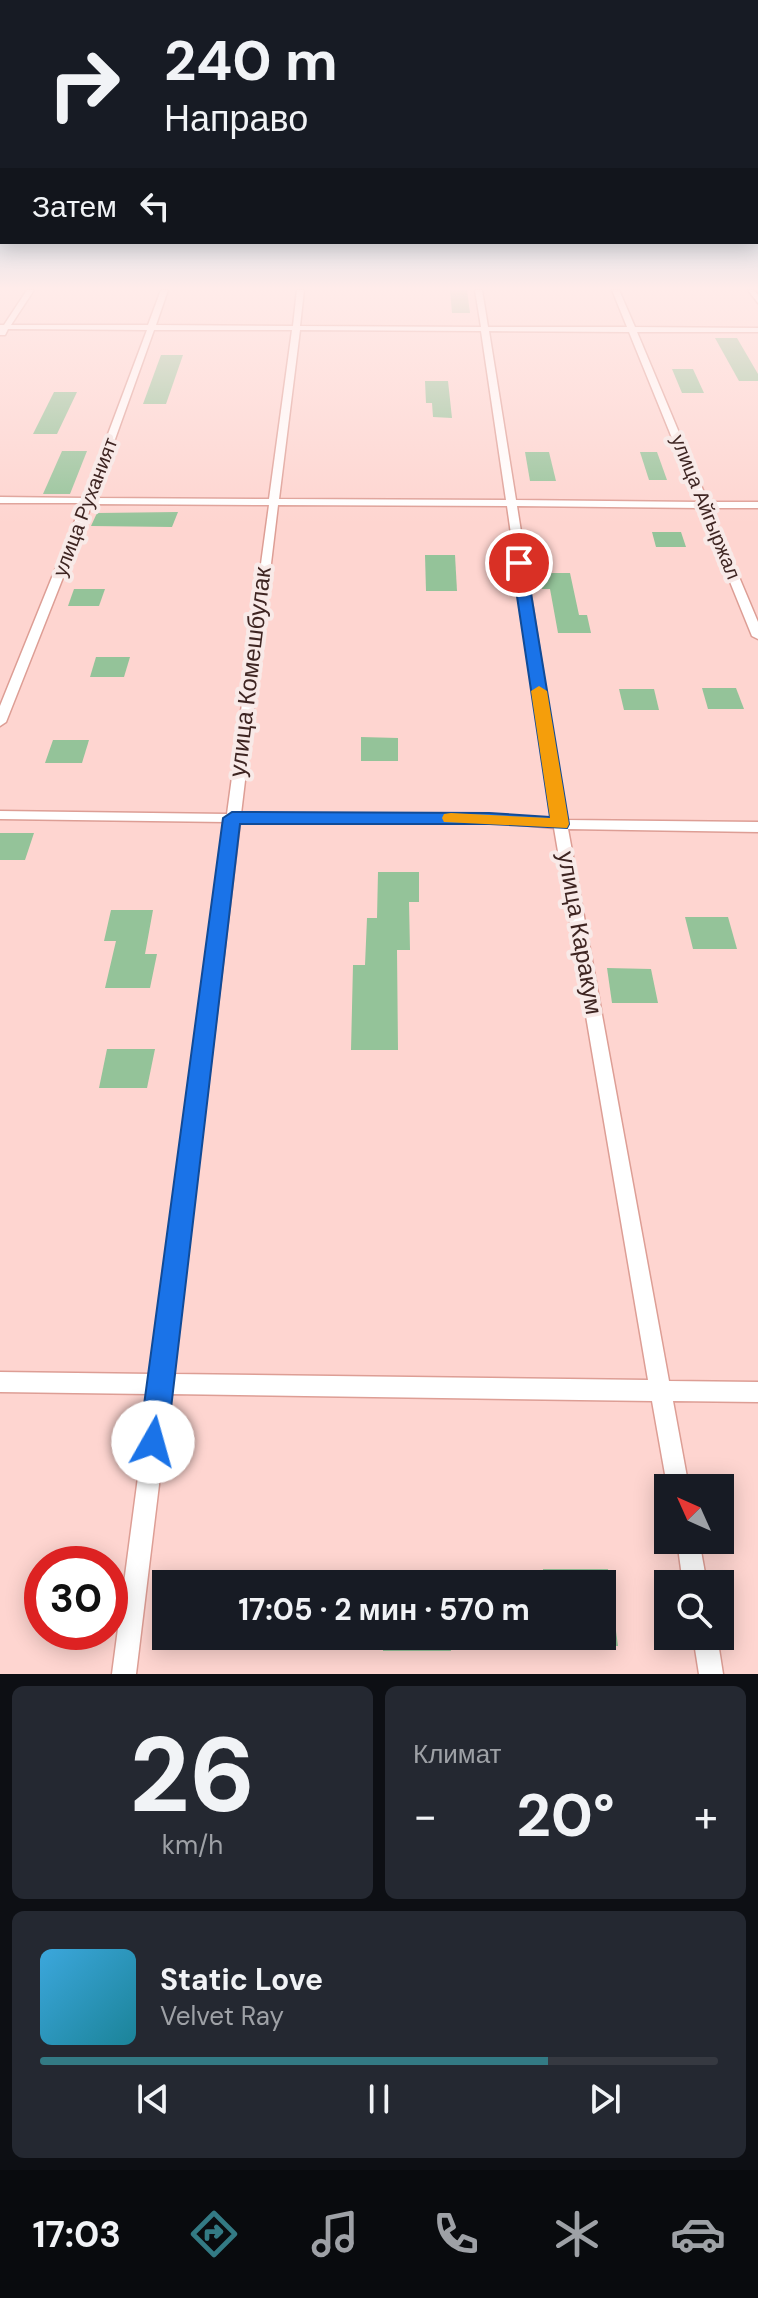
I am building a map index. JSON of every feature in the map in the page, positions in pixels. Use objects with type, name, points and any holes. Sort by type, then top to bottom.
[{"type":"street","name":"улица Руханият","points":[[0,722],[138,368]]},
{"type":"street","name":"улица Комешбулак","points":[[124,1674],[290,368]]},
{"type":"street","name":"улица Каракум","points":[[491,368],[560,824],[676,1474]]},
{"type":"street","name":"улица Айгыржал","points":[[648,368],[758,636]]},
{"type":"street","points":[[0,500],[758,505]]},
{"type":"street","points":[[0,815],[489,818],[560,824],[758,827]]},
{"type":"street","points":[[0,1382],[758,1392]]},
{"type":"street","points":[[707,1650],[711,1674]]},
{"type":"building","points":[[156,368],[178,368],[166,404],[143,404]]},
{"type":"building","points":[[732,368],[755,368],[758,374],[758,381],[739,381]]},
{"type":"building","points":[[672,369],[693,369],[704,393],[682,393]]},
{"type":"building","points":[[425,381],[448,381],[452,418],[433,417],[432,403],[426,403]]},
{"type":"building","points":[[54,392],[77,392],[57,434],[33,434]]},
{"type":"building","points":[[62,451],[87,451],[70,494],[43,494]]},
{"type":"building","points":[[525,452],[549,452],[556,481],[530,481]]},
{"type":"building","points":[[640,452],[657,452],[667,480],[649,480]]},
{"type":"building","points":[[178,512],[172,527],[91,526],[97,513]]},
{"type":"building","points":[[652,532],[681,532],[686,547],[656,547]]},
{"type":"building","points":[[425,555],[455,555],[457,591],[426,591]]},
{"type":"building","points":[[540,573],[570,573],[579,615],[587,615],[591,633],[558,633],[550,589],[542,589]]},
{"type":"building","points":[[74,589],[105,589],[99,606],[68,606]]},
{"type":"building","points":[[96,657],[130,657],[124,677],[90,677]]},
{"type":"building","points":[[702,688],[736,688],[744,709],[708,709]]},
{"type":"building","points":[[619,689],[654,689],[659,710],[624,710]]},
{"type":"building","points":[[361,737],[398,738],[398,761],[361,761]]},
{"type":"building","points":[[53,740],[89,740],[82,763],[45,763]]},
{"type":"building","points":[[0,833],[34,833],[25,860],[0,860]]},
{"type":"building","points":[[378,872],[419,872],[419,902],[409,902],[410,950],[397,950],[398,1050],[351,1050],[353,965],[365,965],[367,918],[377,918]]},
{"type":"building","points":[[111,910],[153,910],[145,954],[157,954],[150,988],[105,988],[116,941],[104,941]]},
{"type":"building","points":[[685,917],[728,917],[737,949],[693,949]]},
{"type":"building","points":[[607,968],[651,969],[658,1003],[612,1003]]},
{"type":"building","points":[[107,1049],[155,1049],[147,1088],[99,1088]]},
{"type":"building","points":[[543,1569],[608,1570],[543,1570]]},
{"type":"building","points":[[383,1650],[451,1650],[451,1651]]},
{"type":"slow traffic","points":[[451,818],[560,824],[539,691]]},
{"type":"route","points":[[153,1442],[232,818],[489,818],[560,824],[519,563]]}]
